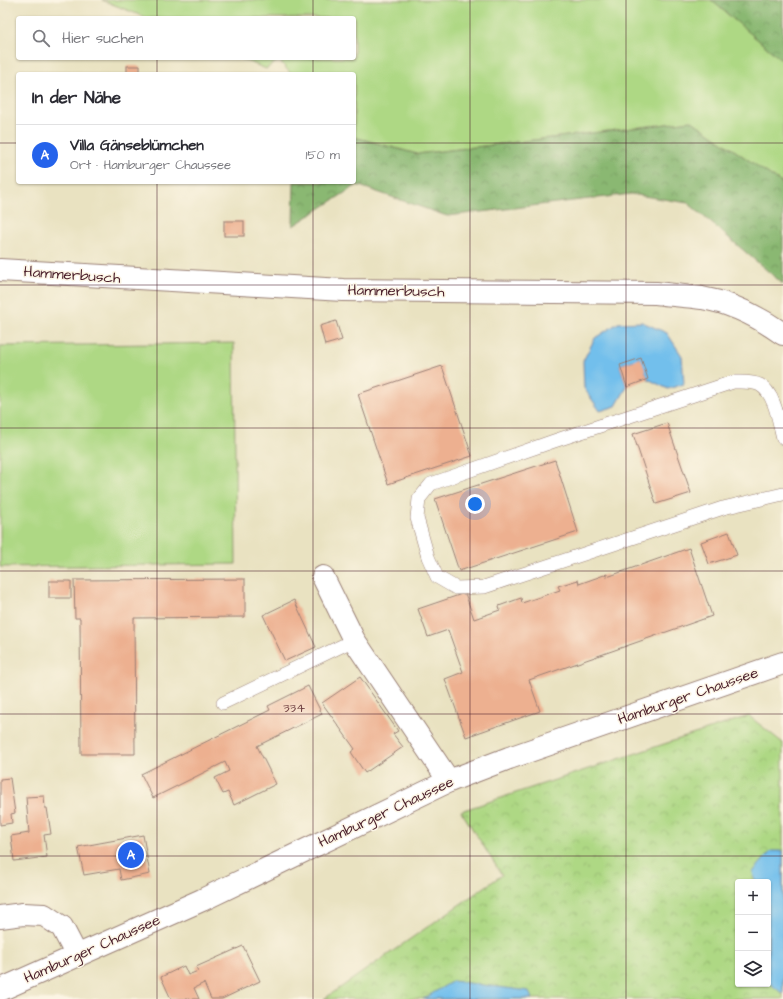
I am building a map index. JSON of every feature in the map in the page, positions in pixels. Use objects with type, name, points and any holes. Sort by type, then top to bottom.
[{"type":"street","name":"Hammerbusch","points":[[0,270],[343,290],[656,293],[703,298],[728,304],[752,314],[783,334]]},
{"type":"street","points":[[323,577],[354,640],[449,781]]},
{"type":"street","name":"Hamburger Chaussee","points":[[0,990],[202,900],[449,781],[509,758],[783,663]]},
{"type":"street","points":[[0,917],[23,914],[44,915],[62,927],[77,956]]},
{"type":"lane","points":[[783,438],[772,399],[768,391],[760,385],[748,382],[733,382],[554,441],[432,484],[419,499],[417,518],[428,557],[437,577],[456,588],[484,587],[723,508],[783,494]]},
{"type":"lane","points":[[223,704],[354,640]]},
{"type":"green space","points":[[102,0],[711,0],[783,61],[783,184],[692,121],[417,154],[356,138],[356,72],[289,72],[279,60],[356,60],[356,16],[142,16]]},
{"type":"green space","points":[[711,0],[783,0],[783,61]]},
{"type":"green space","points":[[245,60],[279,60],[266,69]]},
{"type":"green space","points":[[692,121],[783,184],[783,284],[688,203],[631,194],[447,216],[357,185],[293,226],[294,184],[356,184],[356,138],[417,154]]},
{"type":"green space","points":[[234,343],[236,564],[0,567],[0,346]]},
{"type":"green space","points":[[749,716],[783,743],[783,999],[324,999],[502,875],[461,811]]},
{"type":"water","points":[[642,322],[667,333],[682,356],[684,384],[668,389],[648,379],[640,358],[620,365],[627,387],[616,406],[600,411],[584,388],[583,361],[595,338],[618,323]]},
{"type":"water","points":[[771,851],[783,851],[783,994],[771,984],[771,879],[754,879],[753,872]]},
{"type":"water","points":[[453,981],[529,991],[532,999],[423,999]]},
{"type":"building","points":[[127,66],[140,66],[140,72],[127,72]]},
{"type":"building","points":[[224,221],[244,221],[244,236],[224,236]]},
{"type":"building","points":[[336,321],[342,340],[325,345],[320,326]]},
{"type":"building","points":[[641,358],[648,379],[627,387],[620,365]]},
{"type":"building","points":[[442,366],[472,456],[388,484],[358,394]]},
{"type":"building","points":[[667,423],[691,493],[656,504],[633,434]]},
{"type":"building","points":[[555,460],[578,532],[459,571],[435,499]]},
{"type":"building","points":[[729,532],[737,555],[709,564],[701,542]]},
{"type":"building","points":[[689,548],[712,616],[529,680],[540,711],[466,737],[445,679],[463,672],[448,630],[428,637],[418,609],[465,593],[474,619],[500,610],[499,606],[521,598],[522,603],[560,590],[558,586],[578,580],[579,584],[607,574],[607,577]]},
{"type":"building","points":[[245,579],[245,617],[134,618],[135,754],[81,754],[80,618],[75,618],[74,580]]},
{"type":"building","points":[[49,581],[71,581],[71,598],[49,598]]},
{"type":"building","points":[[294,600],[316,647],[285,661],[263,615]]},
{"type":"building","points":[[360,677],[398,731],[393,734],[403,747],[365,773],[351,752],[355,749],[322,703]]},
{"type":"building","points":[[308,686],[322,714],[257,746],[276,784],[234,805],[228,792],[223,794],[215,778],[229,771],[225,762],[153,798],[141,774],[270,710],[268,706]]},
{"type":"building","points":[[10,778],[15,813],[11,814],[12,823],[0,825],[0,779]]},
{"type":"building","points":[[44,796],[51,834],[44,835],[47,857],[14,861],[11,836],[29,833],[26,797]]},
{"type":"building","points":[[143,835],[150,874],[121,880],[119,869],[84,875],[78,847]]},
{"type":"building","points":[[243,946],[260,981],[222,999],[211,999],[204,983],[194,988],[199,999],[171,999],[161,977],[184,966],[188,975],[198,971],[196,967]]},
{"type":"place","name":"Villa Gänseblümchen","points":[[131,855]]}]
